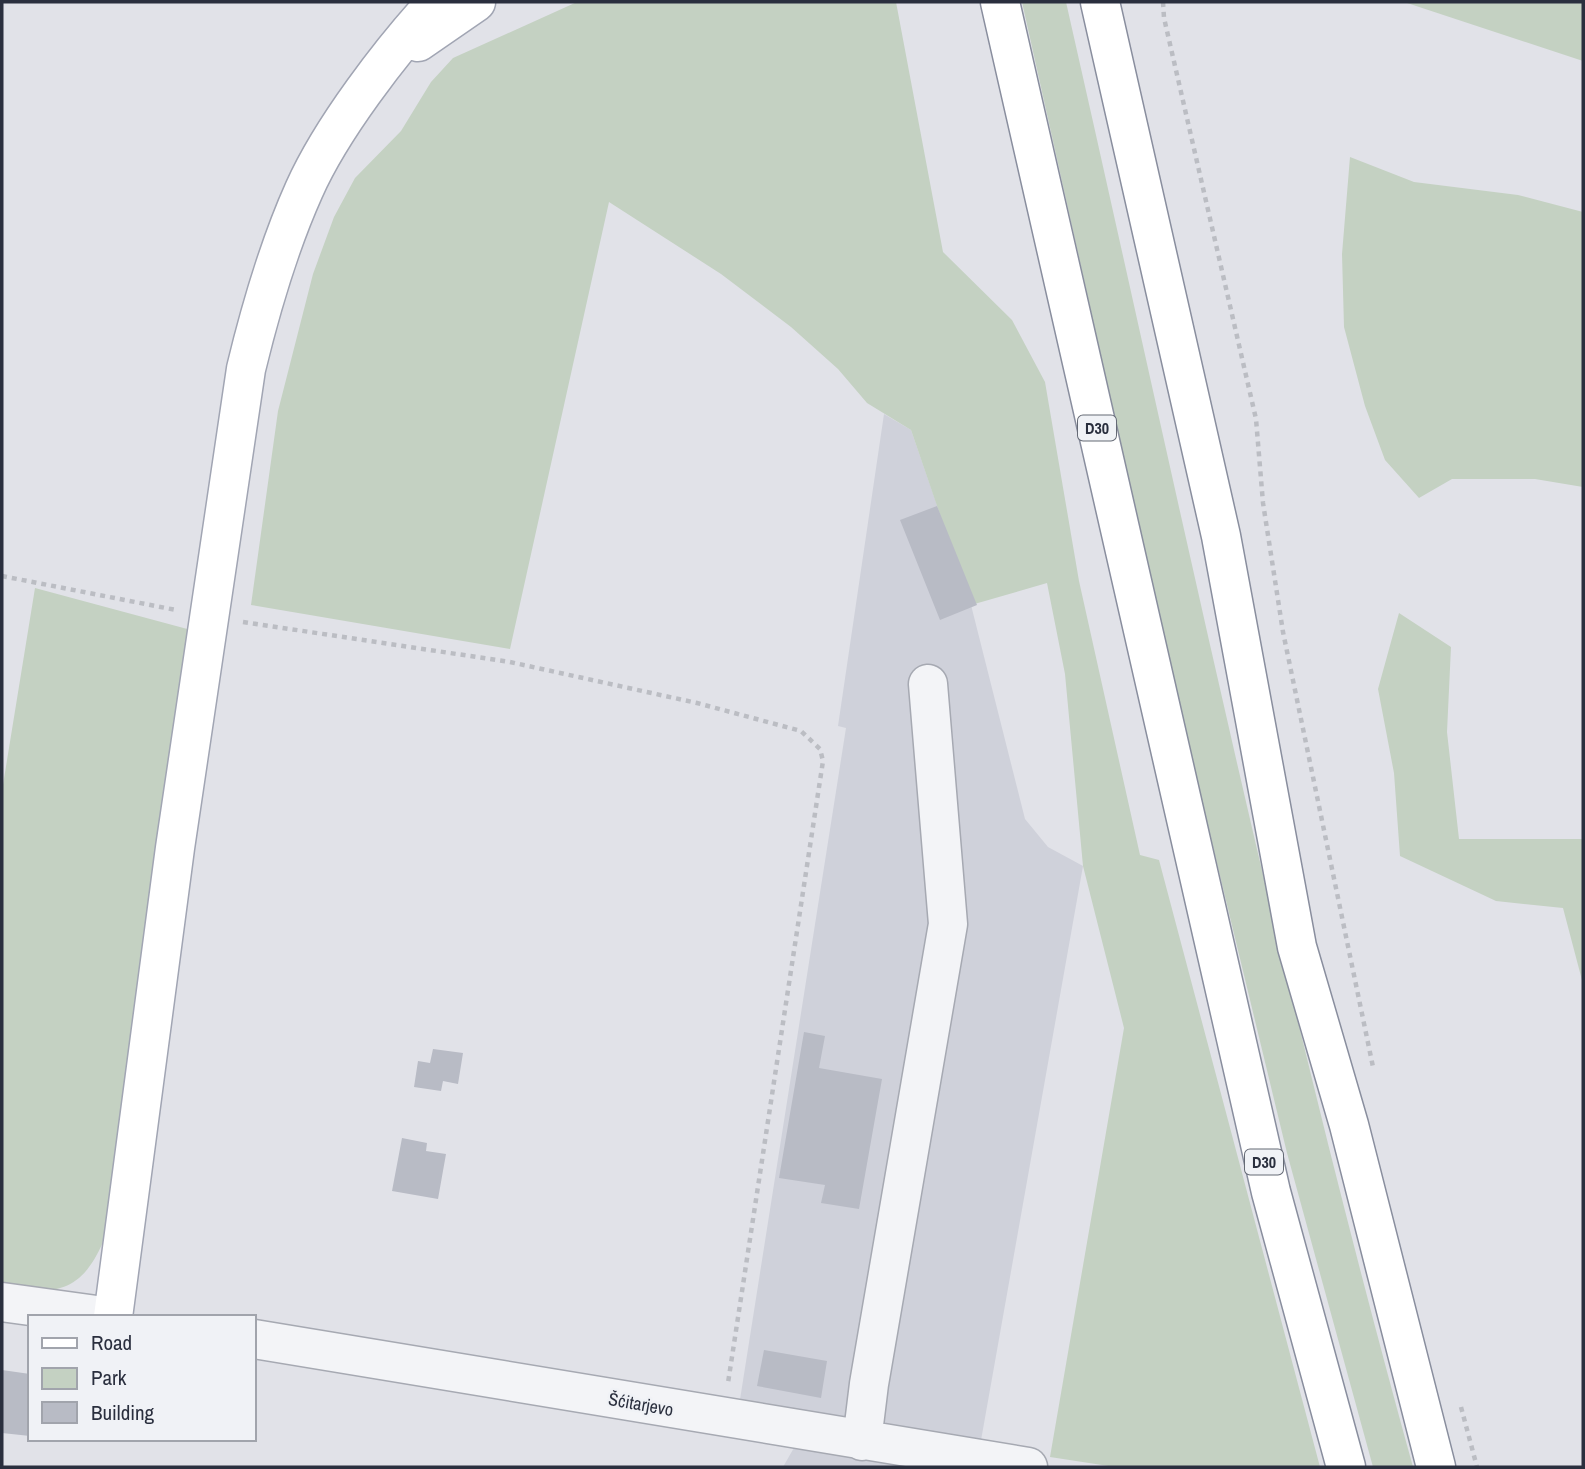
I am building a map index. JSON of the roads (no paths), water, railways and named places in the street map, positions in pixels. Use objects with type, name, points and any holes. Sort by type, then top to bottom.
[{"type":"main road","points":[[112,1315],[246,369],[276,257],[305,187],[382,67],[436,2]]},
{"type":"main road","points":[[382,67],[477,2]]},
{"type":"main road","name":"D30","points":[[1000,2],[1271,1192],[1346,1467]]},
{"type":"main road","points":[[1100,2],[1221,536],[1297,947],[1349,1125],[1436,1467]]},
{"type":"main road","points":[[1110,48],[1116,2]]},
{"type":"street","points":[[862,1441],[869,1384],[948,924],[928,684]]},
{"type":"street","points":[[2,1302],[97,1315]]},
{"type":"street","name":"Šćitarjevo","points":[[256,1339],[1028,1467]]}]
